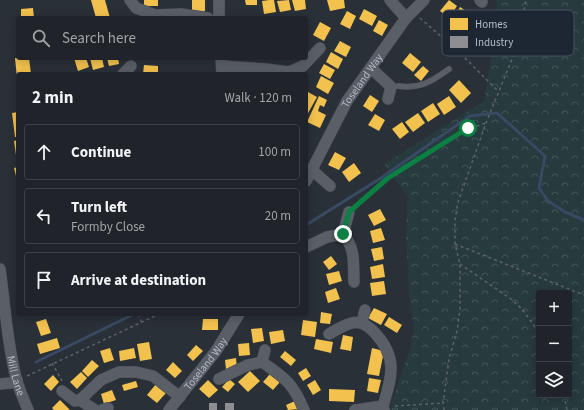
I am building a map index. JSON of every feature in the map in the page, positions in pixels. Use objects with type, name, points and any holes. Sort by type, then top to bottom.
[{"type":"street","points":[[130,0],[136,8],[155,15],[181,14],[194,16]]},
{"type":"street","points":[[219,0],[219,16]]},
{"type":"street","points":[[390,0],[409,15]]},
{"type":"street","name":"Toseland Way","points":[[308,177],[347,102],[409,15],[424,0]]},
{"type":"street","points":[[291,72],[303,66],[320,48]]},
{"type":"street","points":[[125,72],[131,66]]},
{"type":"street","points":[[222,66],[265,69],[283,72]]},
{"type":"street","points":[[371,68],[394,87],[388,99]]},
{"type":"street","points":[[312,170],[330,186]]},
{"type":"street","points":[[343,234],[349,212]]},
{"type":"street","points":[[308,246],[327,237],[343,234]]},
{"type":"street","points":[[343,234],[349,241],[353,252],[354,282]]},
{"type":"street","name":"Mill Lane","points":[[0,269],[9,343],[17,380],[28,410]]},
{"type":"street","points":[[362,322],[364,310]]},
{"type":"street","name":"Toseland Way","points":[[169,410],[216,351],[238,316]]},
{"type":"street","points":[[329,334],[348,323],[362,322],[371,328],[383,342],[389,353],[391,376],[384,408],[355,410]]},
{"type":"street","points":[[262,362],[265,350]]},
{"type":"street","points":[[219,379],[248,365],[262,362]]},
{"type":"street","points":[[262,362],[290,384],[297,393],[304,410]]},
{"type":"street","points":[[80,400],[101,380],[119,372],[136,372],[153,376],[180,397]]},
{"type":"street","points":[[0,384],[11,383],[17,380]]},
{"type":"street","points":[[62,391],[75,401],[80,400],[95,410]]},
{"type":"lane","points":[[394,87],[410,88],[422,85],[449,69]]},
{"type":"path","points":[[524,10],[526,0]]},
{"type":"path","points":[[409,15],[442,40]]},
{"type":"path","points":[[463,56],[499,92]]},
{"type":"path","points":[[444,410],[443,403],[449,359],[458,331],[460,310],[460,264],[455,244],[455,220],[458,202],[488,117],[513,56]]},
{"type":"path","points":[[349,212],[388,178],[468,128],[486,123]]},
{"type":"path","points":[[455,244],[584,295]]},
{"type":"path","points":[[460,264],[523,310],[536,329]]},
{"type":"path","points":[[139,316],[142,323]]},
{"type":"path","points":[[17,380],[155,316]]},
{"type":"path","points":[[565,398],[567,410]]},
{"type":"path","points":[[384,408],[443,403]]},
{"type":"green space","points":[[496,0],[584,0],[584,410],[389,410],[410,349],[414,330],[409,293],[406,234],[408,197],[384,164],[484,101],[491,56],[574,56],[574,10],[497,10]]},
{"type":"building: Homes","points":[[91,0],[105,0],[109,16],[95,16]]},
{"type":"building: Homes","points":[[144,0],[158,0],[158,6],[144,6]]},
{"type":"building: Homes","points":[[192,0],[205,0],[205,11],[192,11]]},
{"type":"building: Homes","points":[[245,0],[257,0],[257,5],[246,5]]},
{"type":"building: Homes","points":[[274,0],[276,12],[264,14],[262,1]]},
{"type":"building: Homes","points":[[289,0],[291,10],[280,12],[277,1]]},
{"type":"building: Homes","points":[[292,0],[305,0],[306,9],[295,11]]},
{"type":"building: Homes","points":[[327,0],[344,0],[345,8],[330,11]]},
{"type":"building: Homes","points":[[449,0],[457,6],[454,10],[442,10],[442,13],[440,11]]},
{"type":"building: Homes","points":[[33,8],[34,16],[21,16],[21,9]]},
{"type":"building: Homes","points":[[364,9],[377,16],[372,26],[359,19]]},
{"type":"building: Homes","points":[[347,11],[356,16],[350,29],[340,24]]},
{"type":"building: Homes","points":[[379,20],[388,25],[382,36],[373,31]]},
{"type":"building: Homes","points":[[320,22],[331,28],[324,41],[313,35]]},
{"type":"building: Homes","points":[[340,41],[351,47],[346,57],[334,51]]},
{"type":"building: Homes","points":[[331,52],[343,59],[338,69],[326,62]]},
{"type":"building: Homes","points":[[410,53],[421,62],[413,72],[402,63]]},
{"type":"building: Homes","points":[[15,58],[16,60],[29,60],[31,72],[16,72]]},
{"type":"building: Homes","points":[[75,60],[87,60],[89,67],[78,71]]},
{"type":"building: Homes","points":[[90,60],[102,60],[104,67],[93,70]]},
{"type":"building: Homes","points":[[108,60],[118,60],[119,64],[109,66]]},
{"type":"building: Homes","points":[[324,64],[335,70],[330,79],[319,73]]},
{"type":"building: Homes","points":[[144,65],[158,66],[158,72],[143,72]]},
{"type":"building: Homes","points":[[423,66],[429,71],[421,81],[414,75]]},
{"type":"building: Homes","points":[[321,76],[334,83],[328,94],[316,87]]},
{"type":"building: Homes","points":[[459,80],[471,93],[461,103],[449,90]]},
{"type":"building: Homes","points":[[308,92],[317,97],[308,113]]},
{"type":"building: Homes","points":[[370,95],[379,101],[372,112],[363,106]]},
{"type":"building: Homes","points":[[319,96],[327,100],[324,107],[320,105],[318,111],[326,115],[320,128],[308,122]]},
{"type":"building: Homes","points":[[449,96],[456,107],[444,115],[437,104]]},
{"type":"building: Homes","points":[[433,103],[440,114],[428,122],[421,111]]},
{"type":"building: Homes","points":[[16,112],[16,137],[15,137],[12,113]]},
{"type":"building: Homes","points":[[418,113],[425,123],[413,132],[405,122]]},
{"type":"building: Homes","points":[[375,114],[385,120],[379,131],[368,125]]},
{"type":"building: Homes","points":[[402,122],[409,132],[400,139],[392,129]]},
{"type":"building: Homes","points":[[16,140],[16,155],[14,141]]},
{"type":"building: Homes","points":[[335,152],[346,158],[339,170],[328,165]]},
{"type":"building: Homes","points":[[354,163],[361,173],[349,182],[342,172]]},
{"type":"building: Homes","points":[[380,209],[386,220],[374,226],[368,215]]},
{"type":"building: Homes","points":[[381,228],[385,240],[373,243],[370,231]]},
{"type":"building: Homes","points":[[382,247],[384,259],[374,261],[371,249]]},
{"type":"building: Homes","points":[[331,256],[337,264],[329,270],[323,262]]},
{"type":"building: Homes","points":[[383,264],[385,277],[372,279],[370,267]]},
{"type":"building: Homes","points":[[339,271],[342,281],[329,285],[326,274]]},
{"type":"building: Homes","points":[[384,281],[386,294],[372,296],[370,283]]},
{"type":"building: Homes","points":[[336,288],[340,299],[328,303],[325,292]]},
{"type":"building: Homes","points":[[374,308],[387,314],[381,325],[368,318]]},
{"type":"building: Homes","points":[[321,312],[332,314],[330,324],[320,323]]},
{"type":"building: Homes","points":[[389,317],[402,325],[397,333],[384,325]]},
{"type":"building: Homes","points":[[46,319],[51,333],[41,336],[36,322]]},
{"type":"building: Homes","points":[[203,319],[218,319],[218,330],[202,330]]},
{"type":"building: Homes","points":[[303,320],[317,322],[315,337],[301,335]]},
{"type":"building: Homes","points":[[262,328],[264,341],[253,343],[251,329]]},
{"type":"building: Homes","points":[[283,330],[285,341],[271,344],[269,332]]},
{"type":"building: Homes","points":[[343,335],[353,337],[351,351],[340,349]]},
{"type":"building: Homes","points":[[57,338],[60,348],[40,354],[37,344]]},
{"type":"building: Homes","points":[[316,339],[333,342],[331,353],[314,349]]},
{"type":"building: Homes","points":[[149,342],[152,359],[140,361],[137,344]]},
{"type":"building: Homes","points":[[249,343],[250,355],[239,356],[238,344]]},
{"type":"building: Homes","points":[[196,345],[203,351],[193,361],[187,355]]},
{"type":"building: Homes","points":[[110,348],[114,360],[104,363],[100,351]]},
{"type":"building: Homes","points":[[134,348],[136,358],[120,361],[119,351]]},
{"type":"building: Homes","points":[[372,348],[384,351],[379,376],[367,374]]},
{"type":"building: Homes","points":[[285,351],[296,360],[291,366],[280,357]]},
{"type":"building: Homes","points":[[236,358],[237,368],[226,370],[225,360]]},
{"type":"building: Homes","points":[[92,360],[99,366],[88,377],[82,371]]},
{"type":"building: Homes","points":[[173,362],[182,371],[175,378],[166,370]]},
{"type":"building: Homes","points":[[306,368],[311,376],[303,381],[298,373]]},
{"type":"building: Homes","points":[[250,371],[260,381],[248,392],[238,382]]},
{"type":"building: Homes","points":[[81,372],[87,378],[77,389],[70,382]]},
{"type":"building: Homes","points":[[270,374],[280,382],[273,390],[263,382]]},
{"type":"building: Homes","points":[[53,375],[59,382],[51,391],[44,384]]},
{"type":"building: Homes","points":[[369,378],[381,380],[378,393],[367,391]]},
{"type":"building: Homes","points":[[229,379],[235,384],[228,392],[222,387]]},
{"type":"building: Homes","points":[[208,380],[218,390],[209,398],[199,389]]},
{"type":"building: Homes","points":[[315,380],[321,390],[313,395],[307,385]]},
{"type":"building: Homes","points":[[136,381],[138,387],[124,391],[122,385]]},
{"type":"building: Homes","points":[[156,384],[166,393],[157,403],[147,395]]},
{"type":"building: Homes","points":[[329,389],[355,390],[354,402],[329,401]]},
{"type":"building: Homes","points":[[112,390],[116,400],[104,404],[101,394]]},
{"type":"building: Homes","points":[[60,400],[70,410],[54,410],[52,408]]},
{"type":"building: Homes","points":[[295,401],[299,409],[288,410],[286,405]]},
{"type":"building: Industry","points":[[209,403],[217,403],[217,410],[209,410]]},
{"type":"building: Industry","points":[[225,403],[234,403],[234,410],[225,410]]},
{"type":"waterway","points":[[308,224],[378,180],[470,116],[497,113],[545,156],[539,188],[548,201],[565,212],[584,220]]},
{"type":"waterway","points":[[36,362],[130,316]]},
{"type":"route","points":[[343,234],[349,212],[388,178],[468,128]]}]
